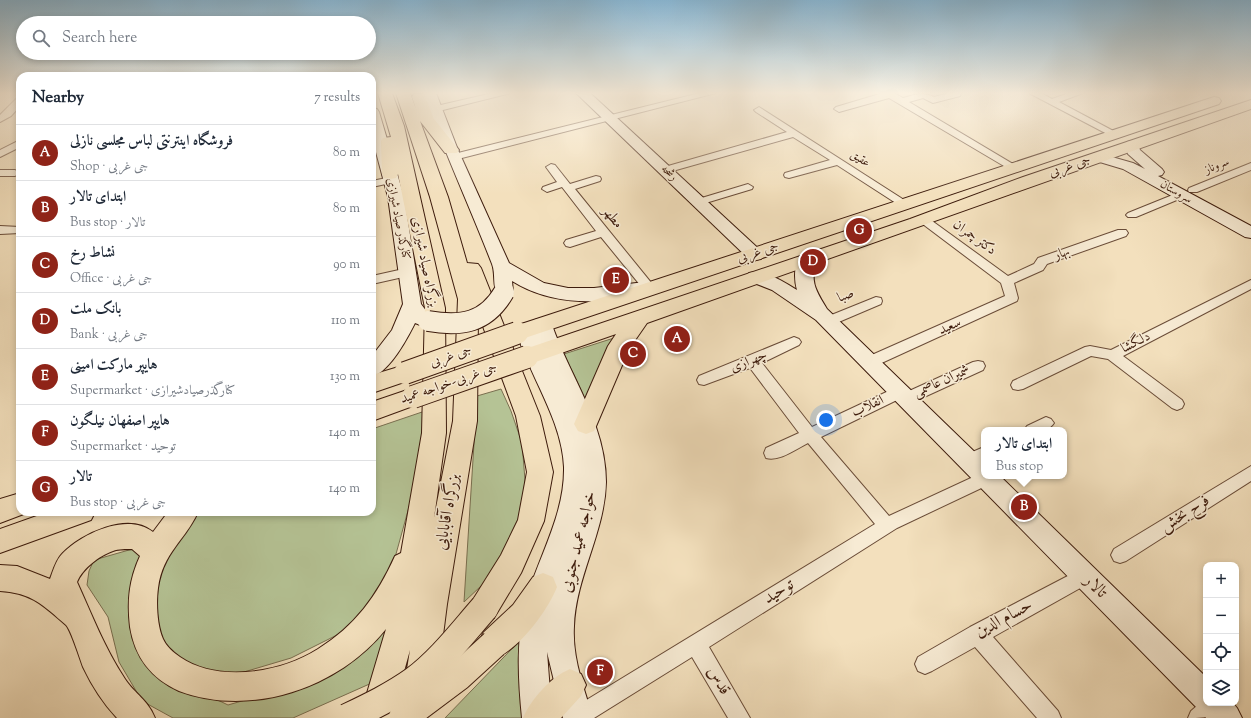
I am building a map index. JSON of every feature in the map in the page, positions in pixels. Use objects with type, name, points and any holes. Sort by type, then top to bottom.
[{"type":"main road","points":[[385,127],[390,144],[390,177]]},
{"type":"main road","name":"بزرگراه صیاد شیرازی","points":[[396,127],[434,308],[434,433]]},
{"type":"main road","name":"بزرگراه صیاد شیرازی","points":[[414,127],[439,198],[468,299],[465,421]]},
{"type":"main road","points":[[432,127],[452,154]]},
{"type":"main road","points":[[412,304],[420,317],[428,321],[443,324],[461,323],[480,317],[495,307],[504,292],[502,266],[452,154],[442,127]]},
{"type":"main road","name":"رشحه","points":[[620,127],[755,255]]},
{"type":"main road","name":"جی غربی","points":[[376,383],[529,329],[755,255],[1136,127]]},
{"type":"main road","name":"جی غربی","points":[[537,354],[755,277],[924,220],[1186,127]]},
{"type":"main road","name":"کنارگذر صیاد شیرازی","points":[[376,131],[390,177],[401,224],[403,274],[412,304]]},
{"type":"main road","name":"سروستان","points":[[1132,145],[1133,151],[1147,165],[1186,192],[1251,233]]},
{"type":"main road","name":"سروستان","points":[[1098,157],[1128,166],[1251,221]]},
{"type":"main road","points":[[346,718],[366,709],[414,680],[449,647],[484,608],[512,564],[531,521],[540,472],[528,416],[515,386],[481,291],[439,198]]},
{"type":"main road","points":[[806,260],[802,279],[806,292],[826,318]]},
{"type":"main road","points":[[502,266],[542,289],[572,295],[599,295],[654,287]]},
{"type":"main road","points":[[755,277],[778,286],[826,318]]},
{"type":"main road","points":[[376,363],[399,336],[409,318],[412,304]]},
{"type":"main road","name":"تالار","points":[[826,318],[903,395],[980,464]]},
{"type":"main road","points":[[586,424],[619,346],[639,319]]},
{"type":"main road","points":[[529,329],[537,354]]},
{"type":"main road","name":"جی غربی-خواجه عمید","points":[[376,411],[537,354]]},
{"type":"main road","name":"خواجه عمید جنوبی","points":[[537,354],[586,424],[590,440],[594,481],[591,510],[565,598],[560,625],[561,653],[578,717]]},
{"type":"main road","name":"خواجه عمید جنوبی","points":[[537,354],[571,439],[575,467],[572,502],[560,546],[543,587],[537,617],[532,676],[538,718]]},
{"type":"main road","name":"بزرگراه آقابابایی","points":[[420,605],[465,421]]},
{"type":"main road","name":"بزرگراه آقابابایی","points":[[420,605],[424,500],[434,433]]},
{"type":"main road","name":"تالار","points":[[994,479],[1084,576],[1211,708]]},
{"type":"main road","points":[[181,516],[174,524],[156,552],[145,578],[142,608],[148,640],[154,653],[172,672],[196,682],[229,687],[270,684],[314,668],[348,647],[371,625],[391,598],[402,577],[424,500]]},
{"type":"main road","points":[[0,511],[16,505]]},
{"type":"main road","points":[[0,541],[71,516]]},
{"type":"main road","points":[[138,718],[115,692],[95,658],[63,582],[71,564],[91,548],[111,538],[137,536],[156,552]]},
{"type":"main road","points":[[0,578],[18,579],[55,595],[79,619]]},
{"type":"main road","points":[[403,718],[459,676],[494,644],[523,615],[543,587]]},
{"type":"main road","points":[[376,718],[420,605]]},
{"type":"main road","points":[[416,718],[420,605]]},
{"type":"main road","points":[[538,718],[570,685]]},
{"type":"street","points":[[452,154],[573,127]]},
{"type":"street","name":"عقیق","points":[[785,127],[906,204]]},
{"type":"street","points":[[943,127],[1013,167]]},
{"type":"street","points":[[1099,127],[1114,134]]},
{"type":"street","points":[[665,170],[795,133]]},
{"type":"street","points":[[0,154],[16,145]]},
{"type":"street","points":[[789,175],[838,161]]},
{"type":"street","name":"سروناز","points":[[1132,215],[1251,166]]},
{"type":"street","name":"مطهر","points":[[551,167],[604,232],[654,287]]},
{"type":"street","points":[[0,173],[15,173]]},
{"type":"street","points":[[376,182],[390,177]]},
{"type":"street","points":[[546,189],[596,179]]},
{"type":"street","points":[[700,202],[748,187]]},
{"type":"street","name":"دکتر چمران","points":[[924,220],[1007,281]]},
{"type":"street","points":[[0,230],[16,230]]},
{"type":"street","points":[[570,243],[604,232]]},
{"type":"street","name":"بهار","points":[[1007,281],[1039,267],[1042,261],[1122,233]]},
{"type":"street","points":[[376,279],[403,274]]},
{"type":"street","name":"سعید","points":[[870,362],[1012,298],[1007,281]]},
{"type":"street","name":"دلگشا","points":[[1018,385],[1090,351],[1112,355],[1251,284]]},
{"type":"street","name":"صبا","points":[[826,318],[876,301]]},
{"type":"street","name":"چهرازی","points":[[704,380],[794,342]]},
{"type":"street","points":[[1112,355],[1177,404]]},
{"type":"street","points":[[752,361],[809,434],[887,526]]},
{"type":"street","name":"شمیران عاصمی","points":[[903,395],[978,366]]},
{"type":"street","name":"انقلاب","points":[[772,454],[809,434],[903,395]]},
{"type":"street","points":[[1038,427],[1046,423]]},
{"type":"street","name":"توحید","points":[[578,717],[887,526],[980,464]]},
{"type":"street","name":"فرح بخش","points":[[1120,555],[1251,473]]},
{"type":"street","name":"حسام الدین","points":[[925,664],[1084,576]]},
{"type":"street","points":[[977,634],[1051,718]]},
{"type":"street","name":"قدس","points":[[696,644],[740,718]]},
{"type":"green space","points":[[617,337],[587,403],[564,354]]},
{"type":"green space","points":[[501,389],[511,411],[522,443],[525,480],[521,519],[498,570],[464,602],[477,396]]},
{"type":"green space","points":[[425,411],[414,489],[396,554],[378,594],[343,632],[291,658],[244,672],[211,675],[164,655],[149,590],[192,516],[376,516],[376,428]]},
{"type":"green space","points":[[136,548],[148,557],[160,672],[228,705],[290,687],[393,613],[374,682],[293,718],[173,718],[142,701],[119,662],[108,617],[87,585],[89,571],[94,560]]},
{"type":"green space","points":[[531,629],[526,718],[445,718]]},
{"type":"place","name":"تالار","points":[[859,231]]},
{"type":"place","name":"بانک ملت","points":[[813,262]]},
{"type":"place","name":"هایپر مارکت امینی","points":[[616,280]]},
{"type":"place","name":"فروشگاه اینترنتی لباس مجلسی نازلی","points":[[677,339]]},
{"type":"place","name":"نشاط رخ","points":[[633,354]]},
{"type":"place","name":"ابتدای تالار","points":[[1024,507]]},
{"type":"place","name":"هایپر اصفهان نیلگون","points":[[600,672]]}]
